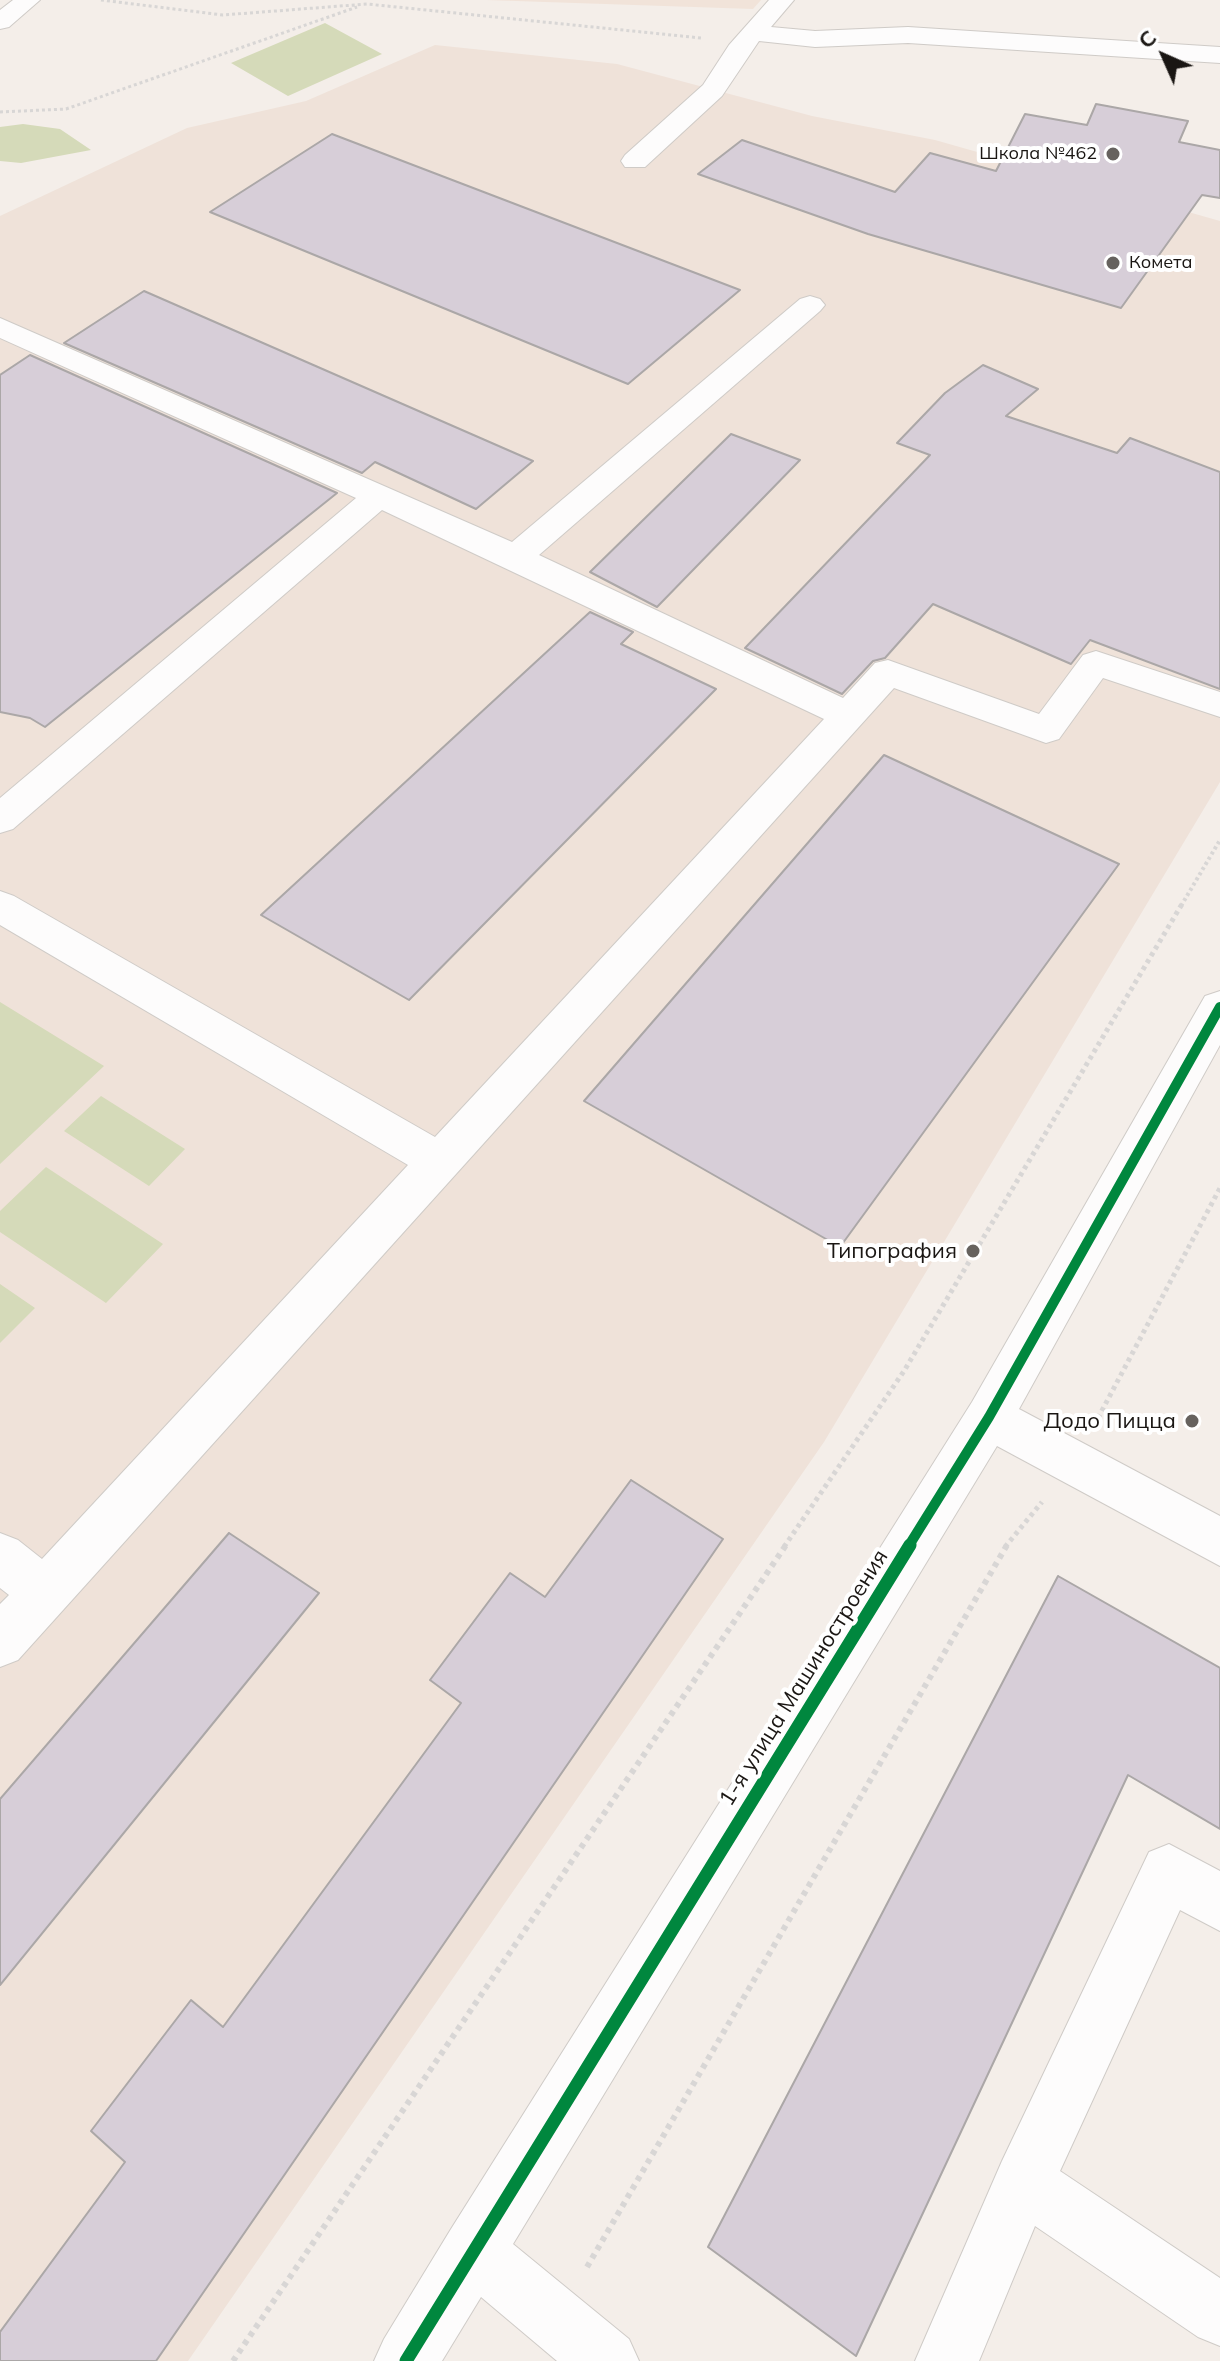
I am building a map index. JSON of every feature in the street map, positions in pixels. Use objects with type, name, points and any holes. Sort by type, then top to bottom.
[{"type":"street","points":[[0,22],[28,0]]},
{"type":"street","points":[[635,161],[713,90],[749,38],[782,0]]},
{"type":"street","points":[[749,38],[908,35],[1220,55]]},
{"type":"street","points":[[516,557],[810,305]]},
{"type":"street","points":[[0,327],[516,557],[848,715]]},
{"type":"street","points":[[0,819],[378,496]]},
{"type":"street","points":[[0,1642],[888,672],[1046,730],[1096,663],[1220,705]]},
{"type":"street","points":[[0,906],[440,1162]]},
{"type":"street","name":"1-я улица Машиностроения","points":[[406,2361],[989,1417],[1220,1007]]},
{"type":"street","points":[[989,1417],[1220,1542]]},
{"type":"street","points":[[0,1557],[45,1592]]},
{"type":"street","points":[[947,2361],[1023,2182],[1169,1872],[1220,1903]]},
{"type":"street","points":[[1023,2182],[1220,2315]]},
{"type":"street","points":[[473,2251],[607,2361]]},
{"type":"path","points":[[101,0],[223,15],[367,4],[749,38]]},
{"type":"path","points":[[0,112],[66,109],[367,4]]},
{"type":"path","points":[[233,2361],[904,1371],[1220,840]]},
{"type":"path","points":[[557,2319],[1005,1548],[1074,1462],[1220,1188]]},
{"type":"shaded area","points":[[486,0],[761,0],[753,9]]},
{"type":"shaded area","points":[[435,45],[617,64],[812,116],[935,140],[1220,221],[1220,782],[824,1442],[188,2361],[0,2361],[0,216],[187,128],[306,101]]},
{"type":"green space","points":[[325,23],[382,54],[288,96],[231,63]]},
{"type":"green space","points":[[23,124],[60,129],[91,150],[21,163],[0,161],[0,127]]},
{"type":"green space","points":[[0,1002],[104,1066],[0,1164]]},
{"type":"green space","points":[[101,1096],[185,1149],[149,1186],[64,1131]]},
{"type":"green space","points":[[46,1167],[163,1244],[106,1303],[0,1232],[0,1211]]},
{"type":"green space","points":[[0,1284],[35,1308],[0,1343]]},
{"type":"building","points":[[1096,104],[1188,121],[1179,142],[1220,150],[1220,198],[1202,195],[1121,308],[868,234],[698,174],[742,140],[895,192],[930,153],[996,171],[1025,114],[1087,125]]},
{"type":"building","points":[[332,134],[740,290],[628,384],[210,212]]},
{"type":"building","points":[[144,291],[533,461],[476,509],[375,462],[362,473],[64,343]]},
{"type":"building","points":[[30,355],[337,493],[45,727],[30,718],[0,712],[0,375]]},
{"type":"building","points":[[983,365],[1038,389],[1006,416],[1117,453],[1130,438],[1220,472],[1220,689],[1090,640],[1071,664],[933,604],[885,658],[873,661],[842,694],[745,648],[930,455],[897,443],[945,393]]},
{"type":"building","points":[[731,434],[800,460],[657,607],[590,572]]},
{"type":"building","points":[[590,612],[633,632],[621,644],[716,689],[409,1000],[261,915]]},
{"type":"building","points":[[884,755],[1119,864],[840,1247],[584,1101]]},
{"type":"building","points":[[631,1480],[723,1539],[156,2361],[0,2361],[0,2332],[125,2162],[91,2131],[191,2000],[223,2027],[461,1703],[430,1680],[510,1573],[545,1597]]},
{"type":"building","points":[[229,1533],[319,1593],[0,1985],[0,1799]]},
{"type":"building","points":[[1058,1576],[1220,1668],[1220,1829],[1128,1775],[856,2356],[708,2247]]},
{"type":"cycle path","points":[[406,2361],[989,1417],[1220,1007]]},
{"type":"place","name":"Школа №462","points":[[1113,154]]},
{"type":"place","name":"Комета","points":[[1113,263]]},
{"type":"place","name":"Типография","points":[[973,1251]]},
{"type":"place","name":"Додо Пицца","points":[[1192,1421]]}]
